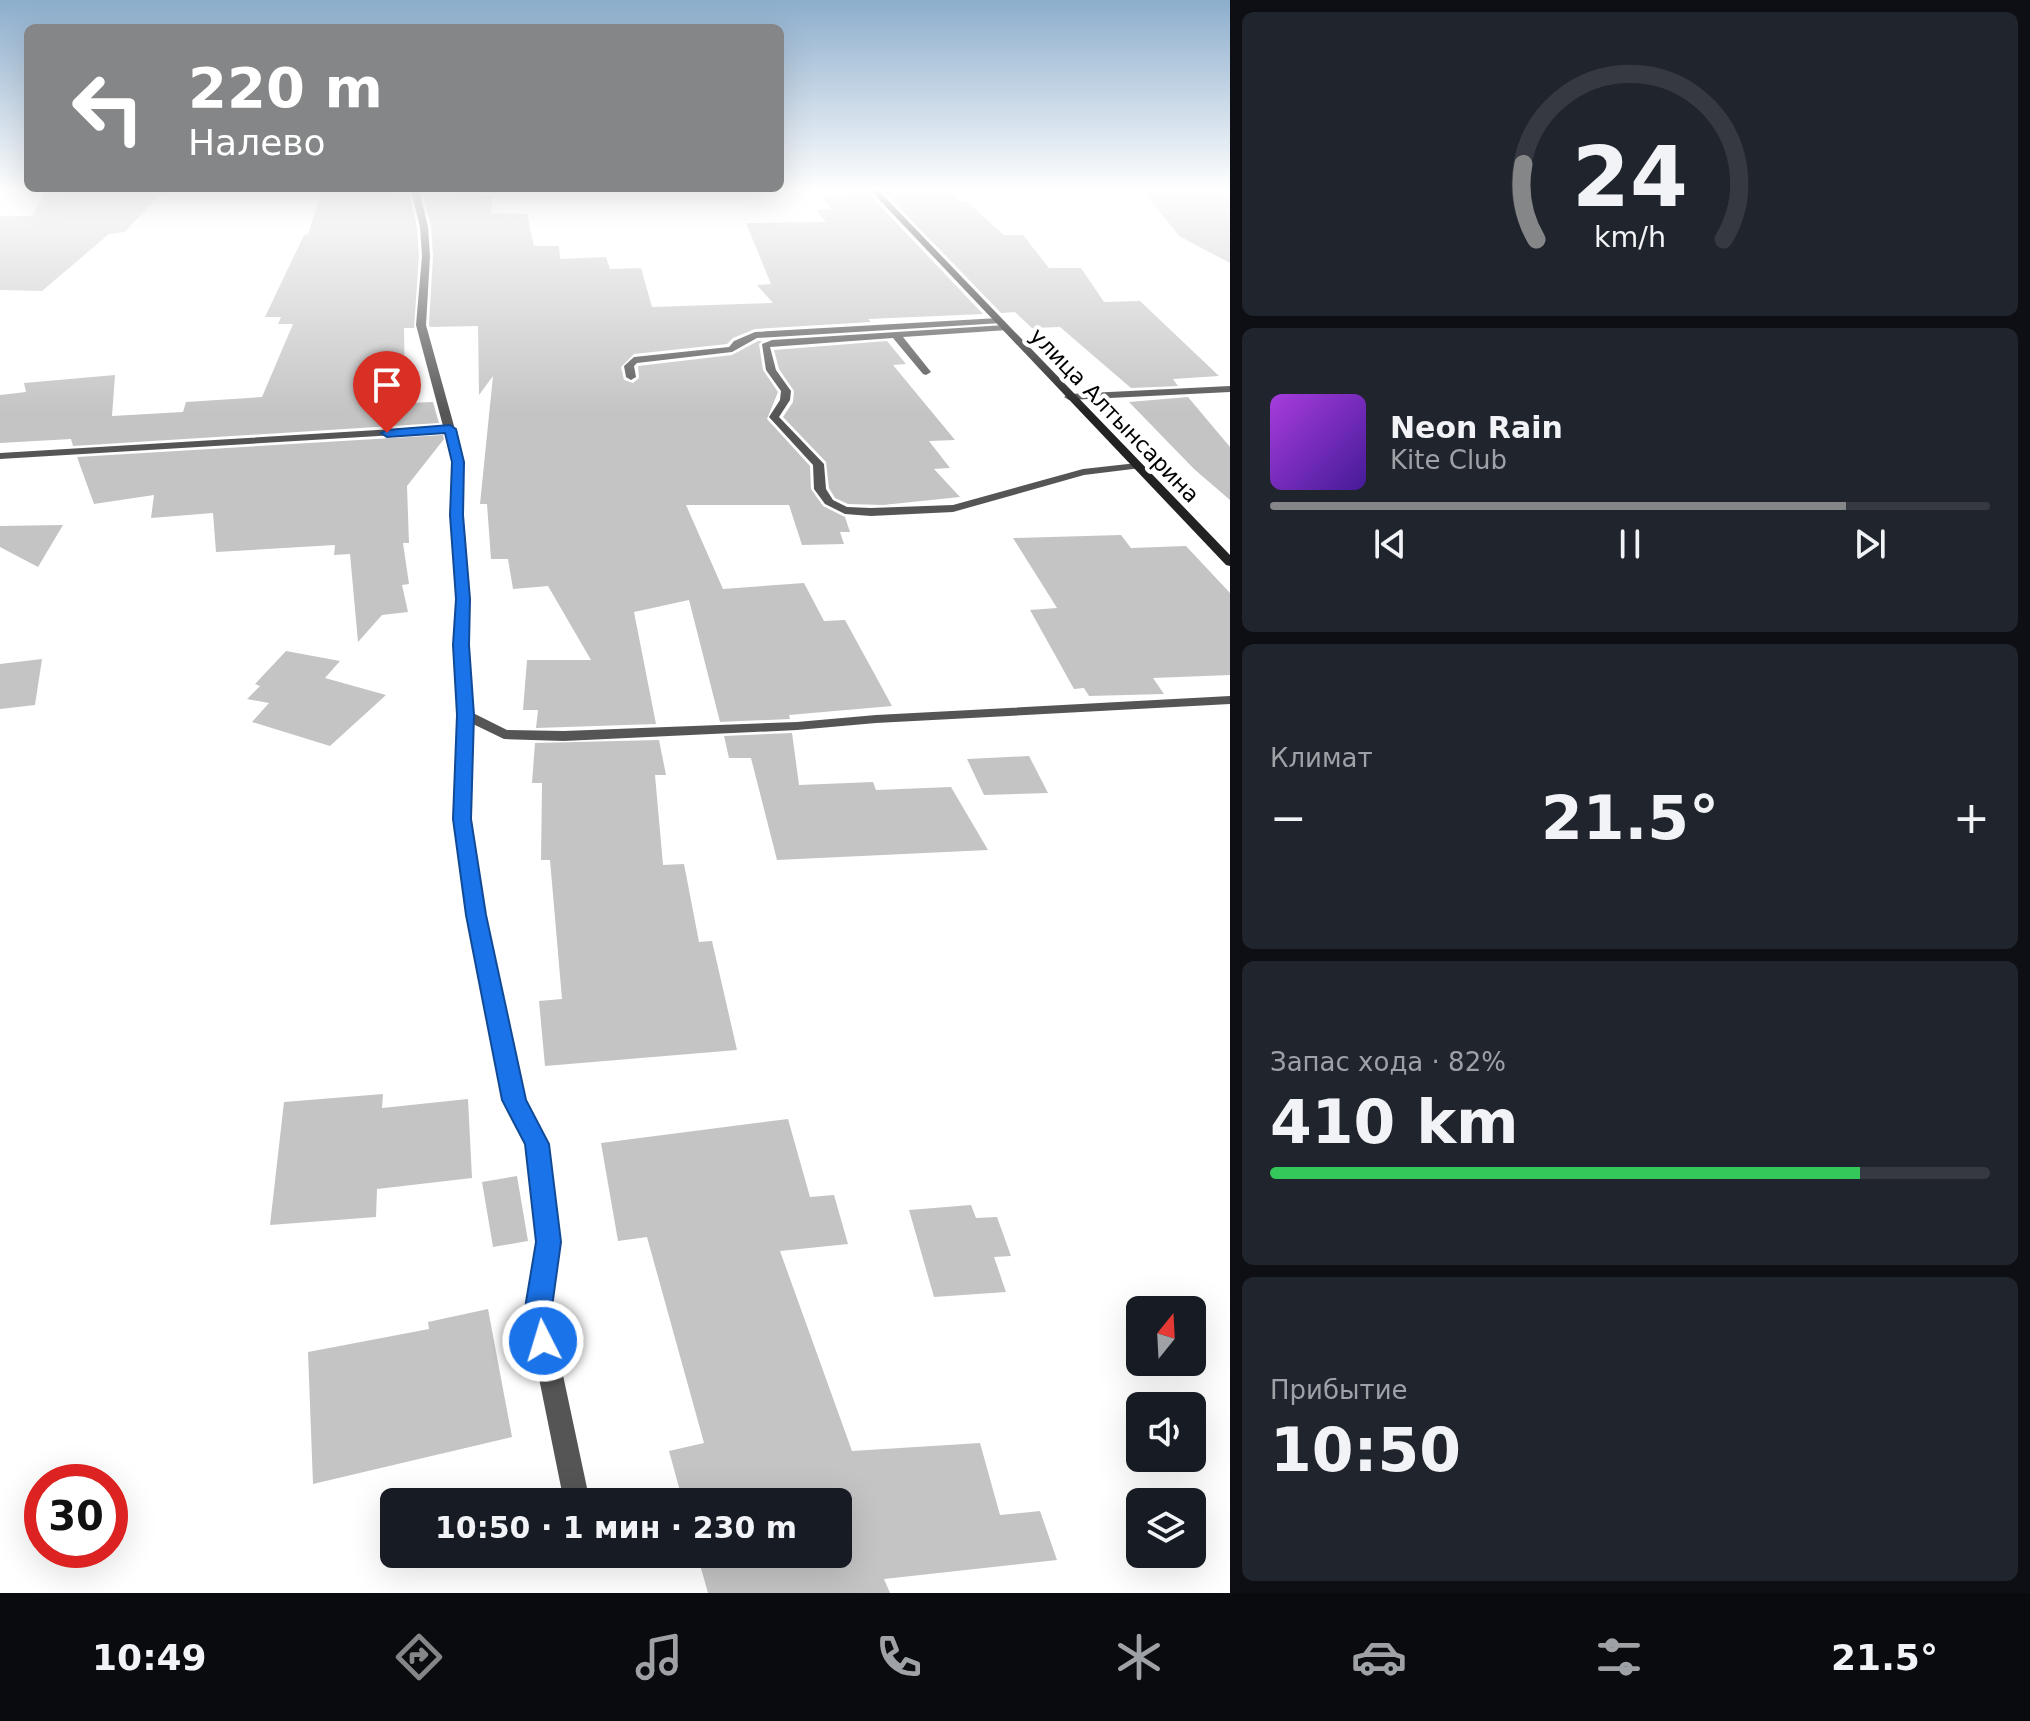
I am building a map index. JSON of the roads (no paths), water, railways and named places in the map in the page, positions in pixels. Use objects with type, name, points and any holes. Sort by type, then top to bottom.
[{"type":"street","points":[[425,264],[421,325],[458,462],[456,515],[463,599],[461,645],[466,715],[462,819],[476,915],[514,1100],[537,1144],[548,1242],[538,1314],[574,1488]]},
{"type":"street","name":"улица Алтынсарина","points":[[944,264],[1230,562]]},
{"type":"street","points":[[1002,325],[818,338],[765,346],[771,370],[786,391],[785,400],[774,417],[818,464],[820,489],[829,502],[845,510],[932,511],[977,502],[1083,472],[1137,466]]},
{"type":"street","points":[[631,377],[629,366],[634,360],[732,349],[737,343],[755,335],[1002,325]]},
{"type":"street","points":[[895,334],[926,372]]},
{"type":"street","points":[[1069,397],[1230,389]]},
{"type":"street","points":[[0,456],[450,429]]},
{"type":"street","points":[[466,715],[504,734],[564,736],[783,727],[891,718],[1230,700]]}]
